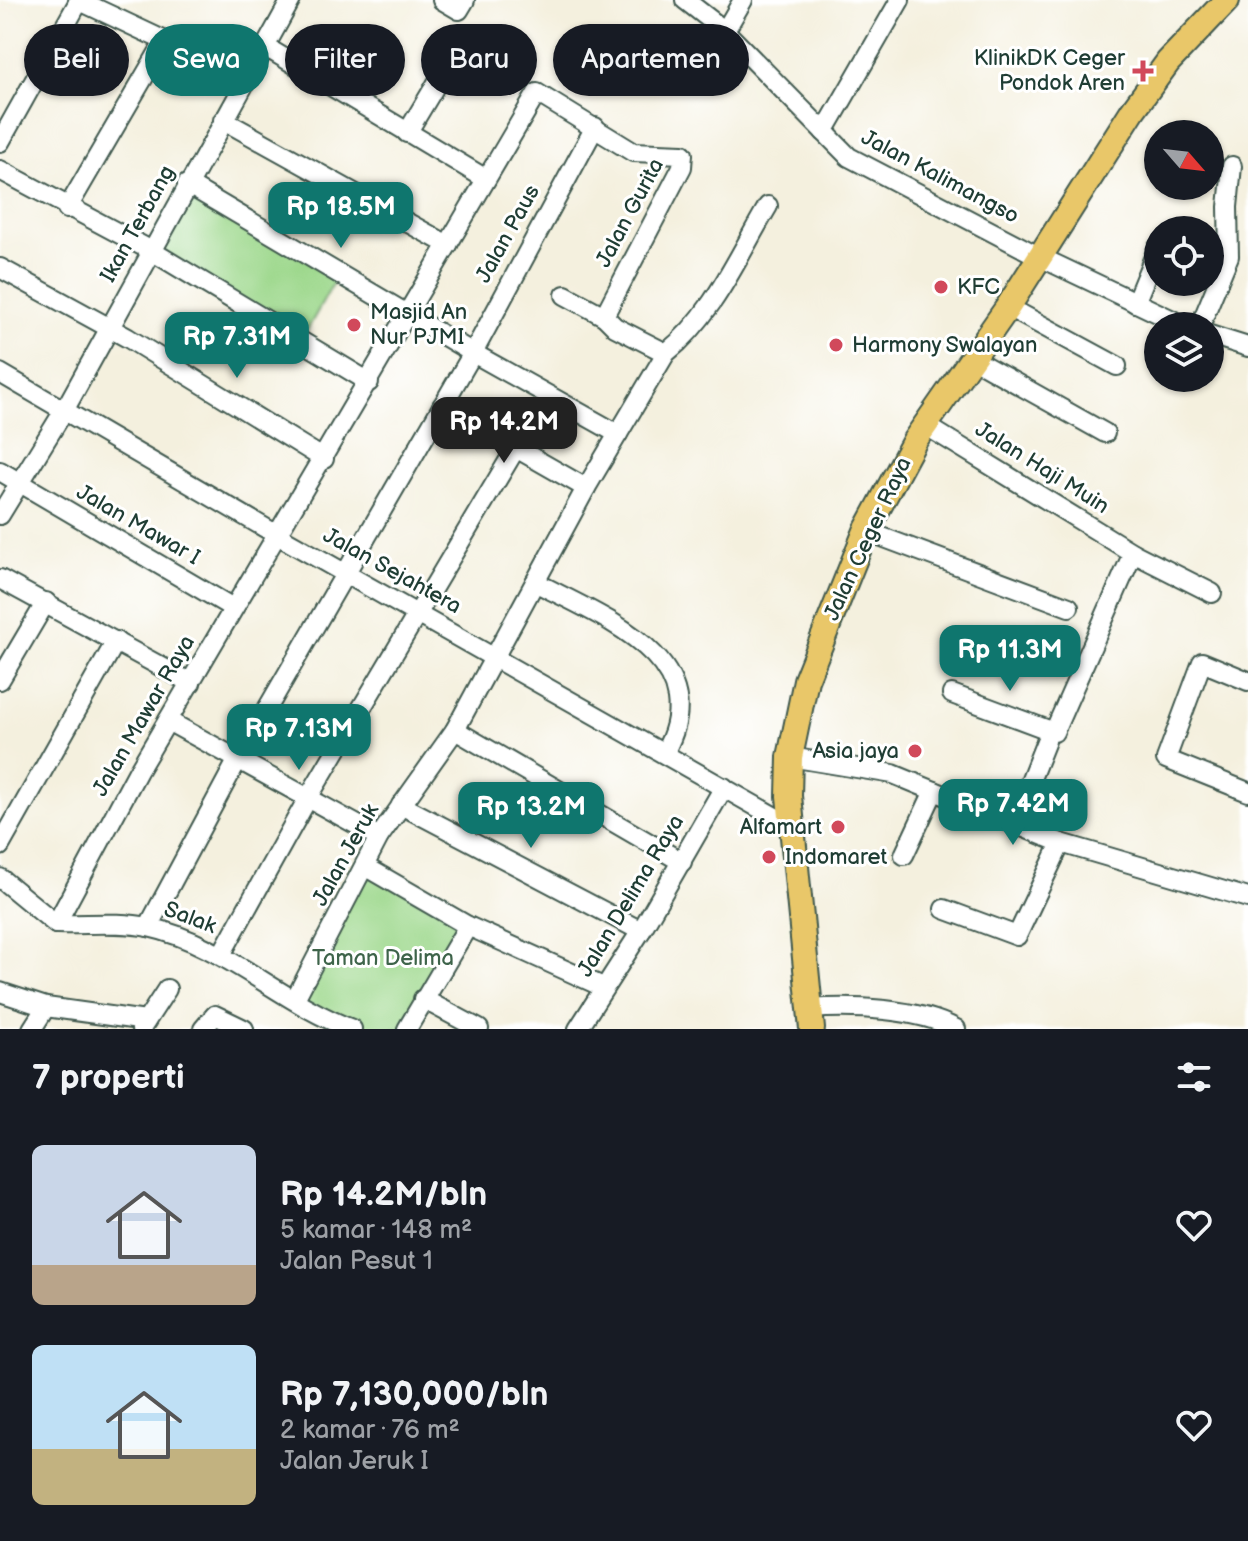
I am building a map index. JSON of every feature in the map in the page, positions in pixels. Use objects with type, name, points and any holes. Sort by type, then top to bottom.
[{"type":"main road","name":"Jalan Ceger Raya","points":[[811,1019],[791,826],[790,757],[806,680],[866,531],[925,425],[1008,307],[1133,110],[1168,62],[1227,0]]},
{"type":"street","points":[[0,142],[78,0],[145,32]]},
{"type":"street","points":[[269,38],[291,0]]},
{"type":"street","points":[[442,0],[462,5]]},
{"type":"street","name":"Jalan Kalimangso","points":[[685,0],[716,24]]},
{"type":"street","points":[[729,24],[743,0]]},
{"type":"street","points":[[824,132],[900,0]]},
{"type":"street","name":"Jalan Kalimangso","points":[[749,55],[849,157],[1040,257],[1155,312]]},
{"type":"street","points":[[269,59],[486,179]]},
{"type":"street","points":[[67,209],[145,75]]},
{"type":"street","name":"Jalan Mawar Raya","points":[[56,924],[233,608],[279,536],[537,93],[595,127]]},
{"type":"street","name":"Ikan Terbang","points":[[0,515],[65,409],[236,96]]},
{"type":"street","points":[[407,133],[429,96]]},
{"type":"street","points":[[223,120],[448,245]]},
{"type":"street","name":"Jalan Gurita","points":[[595,127],[633,152],[680,152],[685,162],[604,316]]},
{"type":"street","name":"Jalan Paus","points":[[148,927],[238,759],[473,353],[595,127]]},
{"type":"street","points":[[1206,312],[1229,256],[1228,207],[1232,166]]},
{"type":"street","points":[[0,170],[67,209],[150,250],[369,382]]},
{"type":"street","points":[[187,184],[409,312],[473,353],[618,434]]},
{"type":"street","name":"Jalan Jeruk","points":[[295,999],[379,837],[455,730],[586,488],[666,353],[682,340],[707,310],[768,206]]},
{"type":"street","points":[[0,268],[108,328],[324,459]]},
{"type":"street","points":[[1135,303],[1144,281]]},
{"type":"street","points":[[565,295],[604,316],[615,327],[666,353]]},
{"type":"street","points":[[1008,307],[1117,366]]},
{"type":"street","points":[[1224,339],[1248,347]]},
{"type":"street","points":[[973,359],[1105,433]]},
{"type":"street","name":"Jalan Sejahtera","points":[[0,373],[279,536],[496,656],[791,826]]},
{"type":"street","points":[[442,406],[586,488]]},
{"type":"street","name":"Jalan Haji Muin","points":[[925,425],[1133,553],[1212,593]]},
{"type":"street","points":[[221,955],[308,798],[516,448]]},
{"type":"street","name":"Jalan Mawar I","points":[[0,471],[233,608]]},
{"type":"street","points":[[866,531],[948,565],[1069,607]]},
{"type":"street","points":[[952,694],[1054,732],[1133,553]]},
{"type":"street","points":[[0,579],[191,683]]},
{"type":"street","points":[[535,582],[647,643],[671,680],[676,707],[675,733],[664,753]]},
{"type":"street","points":[[0,680],[46,602]]},
{"type":"street","points":[[0,846],[116,641]]},
{"type":"street","points":[[1248,681],[1202,662],[1166,759],[1248,792]]},
{"type":"street","points":[[168,721],[379,837]]},
{"type":"street","points":[[455,730],[682,862]]},
{"type":"street","points":[[1013,824],[1046,741]]},
{"type":"street","points":[[790,757],[893,774],[1061,843],[1248,898]]},
{"type":"street","name":"Jalan Delima Raya","points":[[578,1029],[641,931],[724,787]]},
{"type":"street","points":[[904,855],[934,791]]},
{"type":"street","points":[[762,808],[775,799],[789,796]]},
{"type":"street","points":[[401,805],[641,931]]},
{"type":"street","points":[[944,909],[1017,936],[1061,843]]},
{"type":"street","points":[[366,867],[468,926],[603,987]]},
{"type":"street","points":[[0,878],[56,924]]},
{"type":"street","name":"Salak","points":[[56,924],[148,927],[221,955],[352,1029]]},
{"type":"street","points":[[407,1029],[468,926]]},
{"type":"street","points":[[0,992],[46,1007],[144,1025],[167,989]]},
{"type":"street","points":[[423,999],[479,1029]]},
{"type":"street","points":[[811,1019],[851,1006],[925,1018],[956,1029]]},
{"type":"street","points":[[32,1029],[46,1007]]},
{"type":"street","points":[[203,1029],[215,1015],[244,1029]]},
{"type":"green space","points":[[187,184],[339,273],[301,341],[150,250]]},
{"type":"green space","name":"Taman Delima","points":[[366,867],[468,926],[407,1029],[352,1029],[295,999]]},
{"type":"place","name":"KlinikDK Ceger Pondok Aren","points":[[1143,71]]},
{"type":"place","name":"KFC","points":[[941,287]]},
{"type":"place","name":"Masjid An Nur PJMI","points":[[354,325]]},
{"type":"place","name":"Harmony Swalayan","points":[[836,345]]},
{"type":"place","name":"Asia jaya","points":[[915,751]]},
{"type":"place","name":"Alfamart","points":[[838,827]]},
{"type":"place","name":"Indomaret","points":[[769,857]]}]
